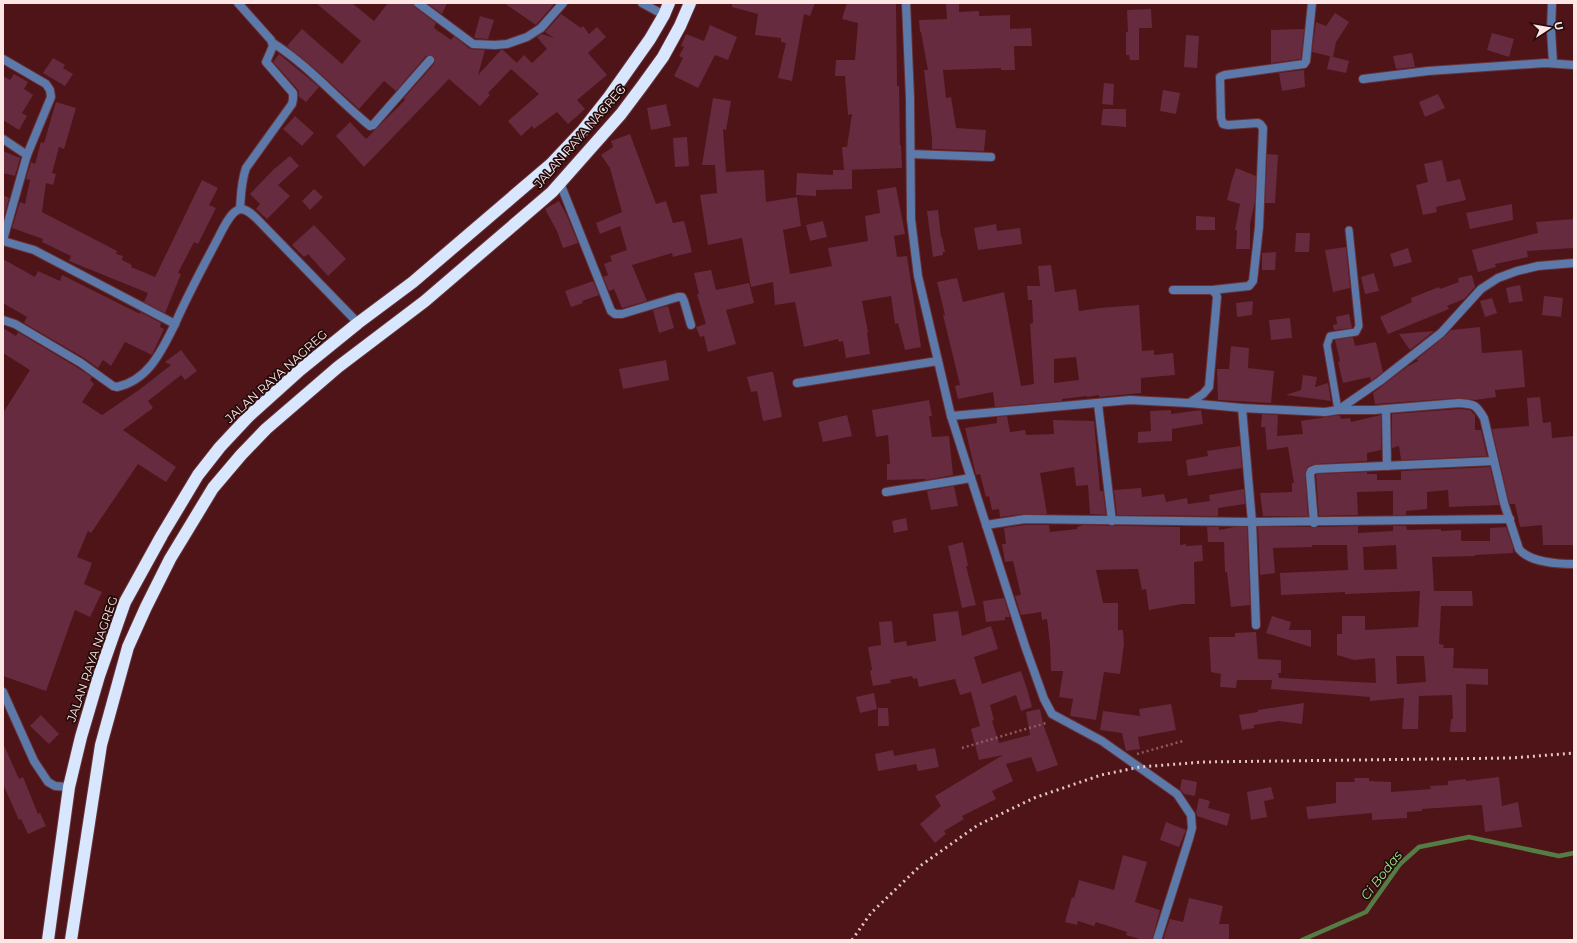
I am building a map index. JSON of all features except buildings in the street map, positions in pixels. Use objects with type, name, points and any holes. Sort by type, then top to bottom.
[{"type":"highway","name":"JALAN RAYA NAGREG","points":[[48,940],[69,787],[81,737],[99,676],[125,602],[162,535],[198,475],[220,447],[249,416],[300,370],[358,323],[413,282],[551,164],[583,130],[609,97],[650,39],[669,3]]},
{"type":"highway","name":"JALAN RAYA NAGREG","points":[[71,940],[101,745],[128,647],[170,559],[213,488],[241,455],[266,429],[338,367],[425,301],[552,192],[621,114],[650,75],[680,26],[690,3]]},
{"type":"street","points":[[238,3],[273,43],[297,59],[370,126],[373,125],[430,60]]},
{"type":"street","points":[[418,3],[473,44],[488,46],[507,44],[527,37],[541,28],[562,3]]},
{"type":"street","points":[[642,3],[664,15]]},
{"type":"street","points":[[906,3],[910,98],[911,219],[918,276],[951,416],[1025,646],[1044,699],[1052,714],[1102,742],[1140,767],[1177,794],[1191,815],[1192,828],[1157,940]]},
{"type":"street","points":[[1173,290],[1212,290],[1249,286],[1253,281],[1259,227],[1263,128],[1258,123],[1223,124],[1221,118],[1220,77],[1225,75],[1304,64],[1306,61],[1312,3]]},
{"type":"street","points":[[1552,3],[1551,30],[1553,63]]},
{"type":"street","points":[[240,209],[242,178],[246,168],[292,104],[293,99],[293,93],[266,62],[271,52],[273,43]]},
{"type":"street","points":[[3,58],[46,84],[50,90],[51,97],[27,156],[3,241],[34,250],[175,324]]},
{"type":"street","points":[[1363,79],[1441,70],[1553,63],[1574,65]]},
{"type":"street","points":[[3,140],[27,156]]},
{"type":"street","points":[[910,154],[991,156]]},
{"type":"street","points":[[560,183],[611,312],[615,314],[622,314],[682,297],[691,325]]},
{"type":"street","points":[[3,320],[15,324],[48,343],[81,363],[113,386],[117,387],[141,375],[157,359],[182,307],[226,224],[236,211],[240,209],[246,210],[257,219],[358,323]]},
{"type":"street","points":[[1338,410],[1441,333],[1480,289],[1498,278],[1517,271],[1538,266],[1574,263]]},
{"type":"street","points":[[1189,403],[1203,394],[1209,387],[1217,297],[1212,290]]},
{"type":"street","points":[[797,383],[938,361]]},
{"type":"street","points":[[951,416],[1130,400],[1325,412],[1338,410],[1472,404],[1478,407],[1484,418],[1504,503],[1515,540],[1522,553],[1544,561],[1574,564]]},
{"type":"street","points":[[1098,404],[1112,520]]},
{"type":"street","points":[[1242,408],[1252,522],[1256,625]]},
{"type":"street","points":[[1386,409],[1387,466]]},
{"type":"street","points":[[1314,523],[1311,471],[1316,469],[1494,461]]},
{"type":"street","points":[[886,492],[971,478]]},
{"type":"street","points":[[986,525],[1025,519],[1314,523],[1510,519]]},
{"type":"street","points":[[3,692],[34,761],[48,782],[55,786],[69,787]]},
{"type":"lane","points":[[1338,410],[1327,345],[1330,336],[1356,332],[1359,326],[1349,230]]},
{"type":"path","points":[[962,748],[1060,719]]},
{"type":"path","points":[[1123,757],[1183,741]]},
{"type":"waterway","name":"Ci Bodas","points":[[1302,940],[1366,912],[1400,864],[1419,847],[1469,837],[1559,856],[1574,853]]},
{"type":"railway","points":[[852,940],[871,913],[920,866],[978,825],[1034,798],[1101,775],[1140,767],[1203,762],[1512,758],[1574,753]]}]
